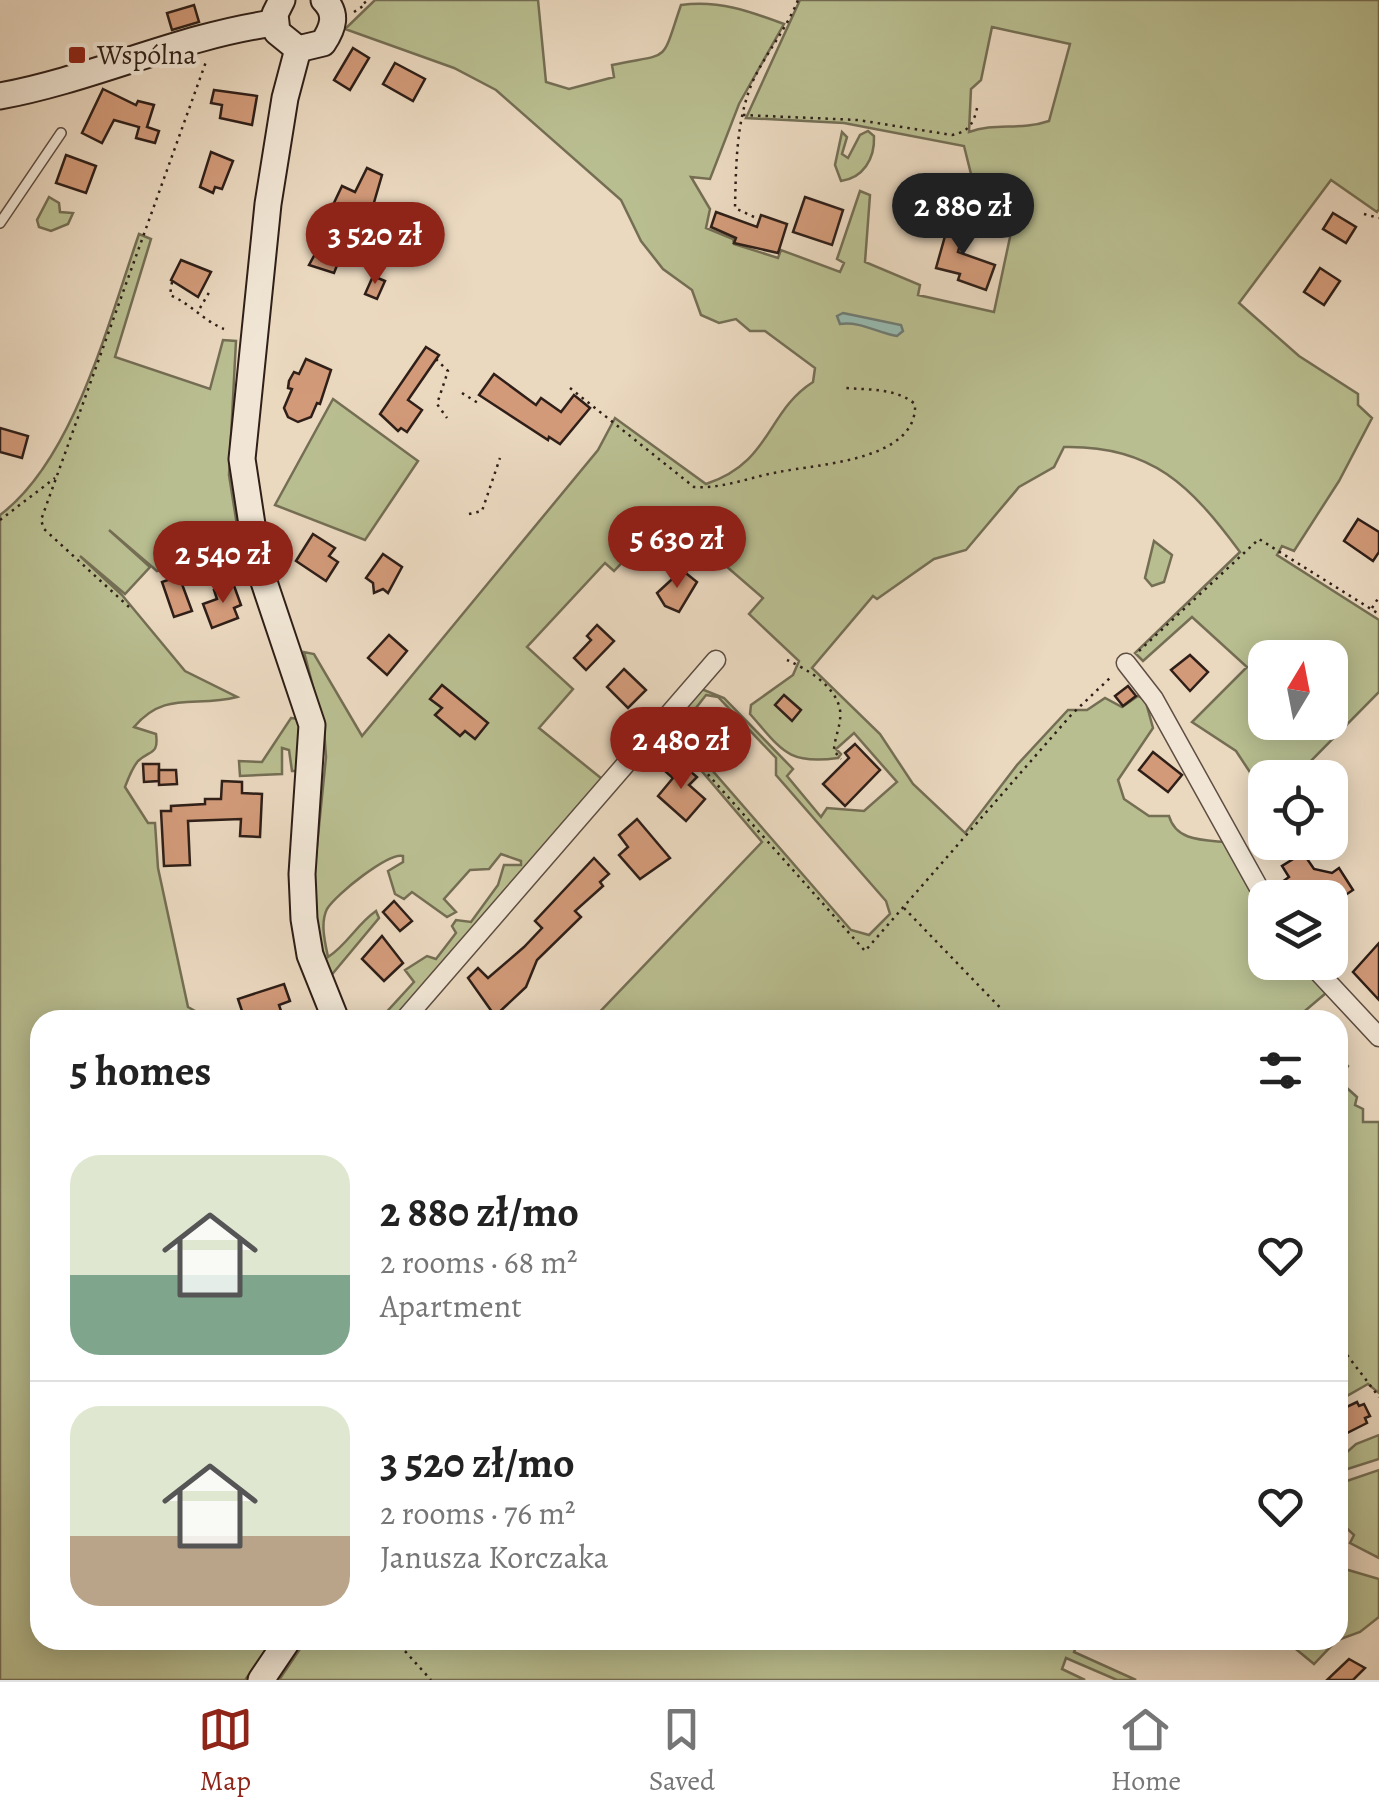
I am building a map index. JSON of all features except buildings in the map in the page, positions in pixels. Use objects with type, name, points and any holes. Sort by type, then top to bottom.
[{"type":"street","points":[[0,96],[89,75],[278,11],[282,40],[298,49],[324,42],[331,32],[331,2]]},
{"type":"street","points":[[298,49],[276,119],[242,459],[258,564],[312,725],[302,874],[304,920],[310,956],[332,1010]]},
{"type":"street","points":[[413,1010],[716,660]]},
{"type":"street","points":[[1126,663],[1154,700],[1254,880]]},
{"type":"street","points":[[1326,980],[1379,1036]]},
{"type":"street","points":[[260,1680],[281,1650]]},
{"type":"lane","points":[[0,223],[60,133]]},
{"type":"path","points":[[366,4],[372,0]]},
{"type":"path","points":[[754,217],[735,208],[743,115],[754,78],[784,34],[798,0]]},
{"type":"path","points":[[129,608],[44,529],[41,520],[215,34]]},
{"type":"path","points":[[743,115],[858,120],[952,135],[964,132],[974,122],[978,104]]},
{"type":"path","points":[[1364,214],[1379,218]]},
{"type":"path","points":[[172,282],[170,295],[199,309],[210,322],[224,329]]},
{"type":"path","points":[[199,309],[210,290]]},
{"type":"path","points":[[436,359],[448,371],[437,404],[447,418]]},
{"type":"path","points":[[570,388],[694,487],[717,488],[804,467],[843,464],[884,448],[906,433],[916,418],[915,404],[906,397],[887,391],[845,388]]},
{"type":"path","points":[[462,393],[478,403]]},
{"type":"path","points":[[469,514],[482,511],[500,458]]},
{"type":"path","points":[[0,520],[56,477]]},
{"type":"path","points":[[662,723],[865,951],[1072,714],[1259,540],[1379,614]]},
{"type":"path","points":[[1371,610],[1379,597]]},
{"type":"path","points":[[787,660],[815,675],[836,700],[840,715],[834,746],[841,759]]},
{"type":"path","points":[[903,907],[1002,1010]]},
{"type":"path","points":[[1348,1356],[1379,1397]]},
{"type":"path","points":[[405,1650],[432,1680]]},
{"type":"green space","points":[[375,0],[538,0],[546,82],[569,89],[614,77],[612,65],[661,53],[681,5],[721,5],[784,24],[739,104],[710,179],[691,177],[710,209],[706,228],[733,239],[734,244],[778,258],[781,250],[840,272],[844,263],[837,259],[860,191],[870,195],[865,262],[920,285],[918,295],[994,312],[1019,195],[973,182],[964,146],[844,123],[746,118],[800,0],[1379,0],[1379,209],[1377,212],[1331,180],[1239,303],[1299,356],[1358,394],[1358,405],[1372,418],[1339,481],[1294,551],[1282,546],[1277,555],[1379,620],[1379,692],[1348,723],[1348,640],[1248,640],[1248,740],[1332,740],[1312,760],[1248,760],[1248,769],[1236,751],[1192,722],[1247,667],[1192,617],[1143,661],[1135,653],[1240,552],[1204,507],[1167,474],[1122,453],[1095,448],[1064,447],[1054,467],[1019,487],[966,550],[934,559],[877,599],[873,596],[812,668],[880,734],[913,784],[965,833],[1017,765],[1068,710],[1087,710],[1105,698],[1122,707],[1138,696],[1145,699],[1153,728],[1118,780],[1124,799],[1149,816],[1169,816],[1184,835],[1225,842],[1248,881],[1248,980],[1315,980],[1326,993],[1306,1010],[602,1010],[762,842],[671,735],[658,735],[699,688],[724,698],[793,769],[787,776],[821,817],[827,808],[864,811],[897,782],[854,733],[836,749],[841,754],[838,758],[796,757],[778,746],[750,714],[751,705],[793,675],[799,661],[749,614],[763,598],[667,515],[614,571],[605,563],[527,647],[573,689],[539,728],[607,783],[408,1010],[388,1010],[414,982],[405,970],[427,956],[436,959],[456,933],[452,926],[456,920],[471,922],[498,885],[504,865],[521,865],[521,861],[501,854],[489,869],[470,870],[444,899],[456,912],[447,917],[412,892],[404,899],[395,894],[388,871],[403,862],[403,856],[386,860],[351,885],[327,909],[323,926],[328,957],[376,911],[379,918],[329,978],[315,937],[314,876],[326,757],[324,729],[304,652],[314,654],[362,736],[598,450],[615,418],[706,484],[744,463],[786,408],[813,382],[815,368],[765,331],[750,331],[736,319],[719,323],[701,315],[692,290],[663,269],[641,241],[621,200],[496,90],[454,68],[345,29]],"holes":[[[992,27],[1070,44],[1049,121],[969,132],[971,89],[981,80]],[[706,695],[718,697],[776,758],[776,775],[886,901],[890,914],[869,935],[851,930],[678,731]]]},
{"type":"green space","points":[[868,131],[874,136],[870,160],[856,176],[841,181],[835,165],[842,132],[847,137],[842,154],[848,158],[860,135]]},
{"type":"green space","points":[[49,197],[59,203],[60,212],[73,213],[68,224],[51,231],[39,227],[37,220]]},
{"type":"green space","points":[[139,234],[151,239],[115,357],[210,389],[223,340],[236,341],[229,475],[239,538],[213,536],[214,555],[157,571],[109,530],[150,567],[125,594],[80,556],[122,595],[185,671],[237,697],[169,704],[146,716],[134,727],[156,734],[156,746],[136,764],[125,787],[148,823],[155,823],[158,868],[188,1007],[193,1010],[30,1010],[30,1650],[268,1650],[245,1680],[0,1680],[0,515],[26,491],[49,460],[69,425]]},
{"type":"green space","points":[[333,399],[418,461],[365,540],[275,505]]},
{"type":"green space","points":[[1154,541],[1172,555],[1164,582],[1152,586],[1145,578]]},
{"type":"green space","points":[[291,718],[298,719],[301,727],[298,771],[292,771],[289,750],[282,748],[282,774],[240,776],[239,761],[262,762]]},
{"type":"green space","points":[[1348,1089],[1357,1097],[1355,1105],[1363,1109],[1363,1122],[1379,1122],[1379,1393],[1368,1384],[1348,1395]]},
{"type":"green space","points":[[1379,1435],[1379,1459],[1348,1469],[1348,1451]]},
{"type":"green space","points":[[1379,1470],[1379,1558],[1350,1543],[1354,1535],[1348,1529],[1348,1481]]},
{"type":"green space","points":[[1348,1570],[1379,1579],[1379,1617],[1348,1636]]},
{"type":"green space","points":[[299,1650],[1075,1650],[1136,1680],[1117,1680],[1066,1658],[1062,1669],[1085,1680],[279,1680]]},
{"type":"green space","points":[[1297,1650],[1327,1650],[1314,1664]]},
{"type":"water","points":[[843,313],[901,325],[903,331],[897,336],[840,324],[837,316]]},
{"type":"place","name":"Wspólna","points":[[77,55]]}]
